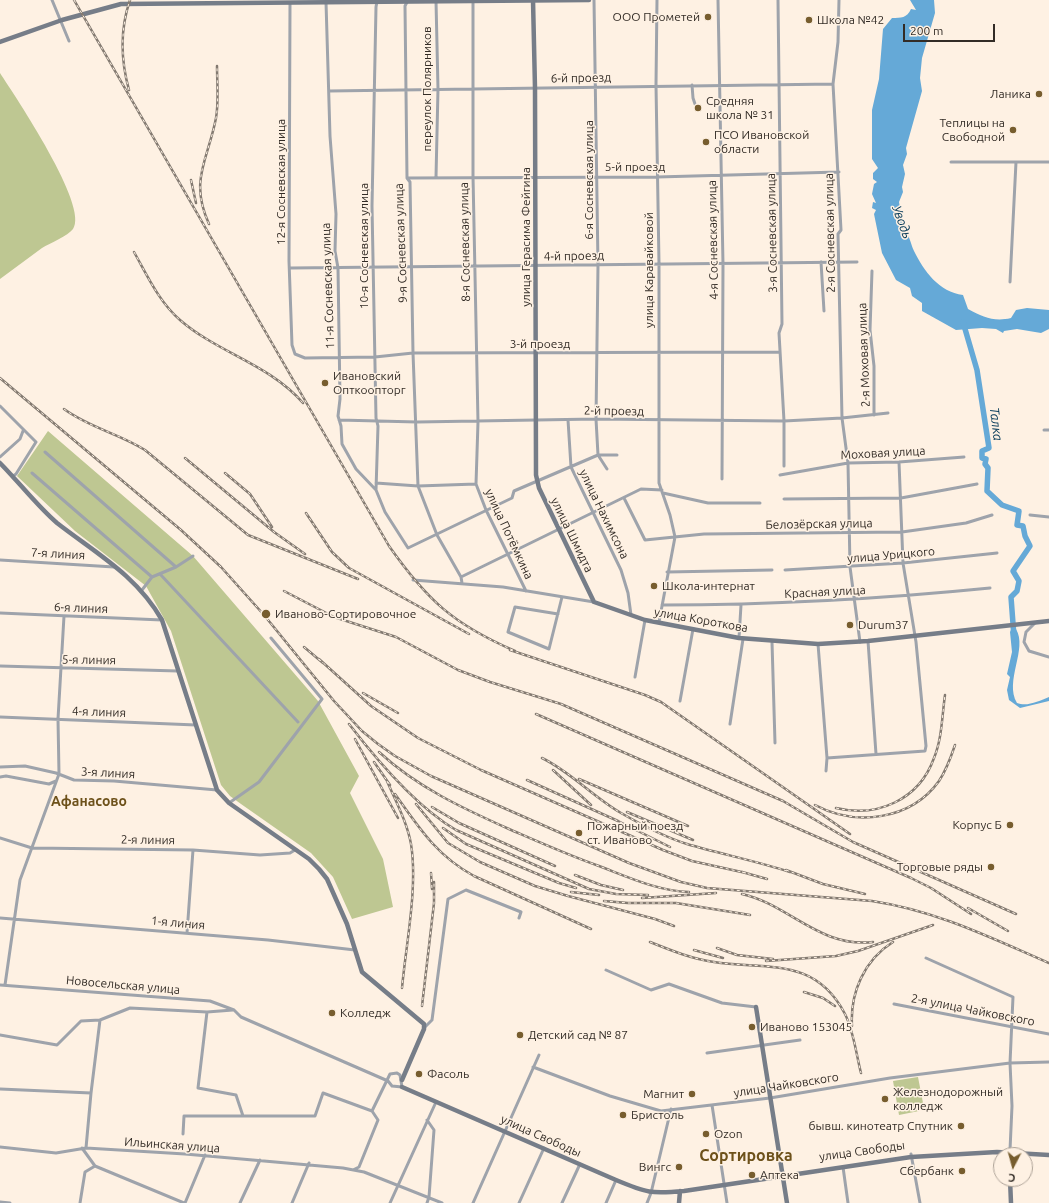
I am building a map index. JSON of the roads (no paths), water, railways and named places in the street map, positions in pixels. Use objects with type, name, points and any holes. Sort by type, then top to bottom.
[{"type":"street","points":[[52,0],[69,41]]},
{"type":"street","points":[[0,42],[60,21],[122,2],[129,4],[589,0]]},
{"type":"street","name":"6-я Сосневская улица","points":[[594,0],[598,176],[596,420],[598,455]]},
{"type":"street","name":"улица Каравайковой","points":[[656,0],[660,421],[659,483],[663,492],[675,537]]},
{"type":"street","name":"4-я Сосневская улица","points":[[718,0],[723,264],[722,480]]},
{"type":"street","name":"3-я Сосневская улица","points":[[778,0],[782,262],[782,324],[779,333],[779,352],[784,421],[784,466]]},
{"type":"street","name":"2-я Сосневская улица","points":[[839,0],[838,42],[833,84],[841,230],[838,234],[842,418],[848,463],[848,532],[850,567],[853,600],[860,642]]},
{"type":"street","name":"9-я Сосневская улица","points":[[407,1],[407,178],[410,182],[413,353],[417,422],[418,486]]},
{"type":"street","name":"переулок Полярников","points":[[436,1],[438,89],[436,177]]},
{"type":"street","name":"8-я Сосневская улица","points":[[473,1],[473,176],[478,422],[476,484]]},
{"type":"street","name":"улица Герасима Фейгина","points":[[533,1],[536,176],[536,475]]},
{"type":"street","name":"11-я Сосневская улица","points":[[326,2],[336,214],[335,251],[338,268],[338,416],[342,444],[356,469],[376,490],[385,512],[408,548],[437,535]]},
{"type":"street","name":"10-я Сосневская улица","points":[[376,490],[378,426],[372,206],[375,26],[377,2]]},
{"type":"street","name":"12-я Сосневская улица","points":[[290,3],[292,345],[295,354],[301,357]]},
{"type":"street","name":"6-й проезд","points":[[329,91],[833,84]]},
{"type":"street","points":[[692,85],[692,98],[695,104]]},
{"type":"street","points":[[951,162],[1049,162]]},
{"type":"street","points":[[1010,282],[1016,162]]},
{"type":"street","name":"5-й проезд","points":[[407,178],[473,176],[657,177],[839,172]]},
{"type":"street","name":"2-я Сосневская улица","points":[[821,262],[824,311]]},
{"type":"street","name":"4-й проезд","points":[[291,268],[857,262]]},
{"type":"street","name":"2-я Моховая улица","points":[[872,271],[870,330],[874,366],[874,415]]},
{"type":"street","name":"3-й проезд","points":[[301,357],[375,357],[413,353],[779,352]]},
{"type":"street","points":[[0,406],[23,431],[33,437],[36,444],[16,474],[13,476]]},
{"type":"street","name":"2-й проезд","points":[[339,420],[417,422],[537,420],[784,421],[842,418],[888,413]]},
{"type":"street","name":"улица Нахимсона","points":[[568,420],[571,467],[621,570],[628,593],[631,615]]},
{"type":"street","points":[[1044,430],[1049,430]]},
{"type":"street","points":[[0,457],[20,439],[23,431]]},
{"type":"street","points":[[45,452],[176,567]]},
{"type":"street","points":[[598,455],[606,469]]},
{"type":"street","points":[[437,535],[512,498],[514,491],[598,455],[617,455]]},
{"type":"street","name":"Моховая улица","points":[[780,475],[848,463],[899,462],[964,457]]},
{"type":"street","points":[[827,758],[925,751],[926,746],[914,635],[903,563],[899,462]]},
{"type":"street","points":[[0,463],[56,521],[116,567],[142,590],[151,601],[162,620],[218,790],[229,803],[314,864],[327,879],[347,924],[362,972],[424,1024],[424,1029]]},
{"type":"street","points":[[32,473],[152,577]]},
{"type":"street","name":"улица Шмидта","points":[[536,475],[537,482],[559,531],[594,602]]},
{"type":"street","points":[[376,483],[418,486],[476,484]]},
{"type":"street","name":"улица Потёмкина","points":[[476,484],[486,510],[526,591]]},
{"type":"street","points":[[784,499],[901,498],[977,484]]},
{"type":"street","points":[[418,486],[437,535],[461,577],[462,583]]},
{"type":"street","points":[[461,577],[559,531],[641,490],[663,492],[708,503],[760,503]]},
{"type":"street","name":"Белозёрская улица","points":[[624,498],[645,540],[704,534],[902,532],[966,523],[992,516]]},
{"type":"street","points":[[1030,515],[1049,517]]},
{"type":"street","points":[[659,622],[667,572],[675,537]]},
{"type":"street","name":"улица Урицкого","points":[[785,570],[903,563],[997,553]]},
{"type":"street","points":[[142,590],[152,577],[176,567],[193,556]]},
{"type":"street","name":"7-я линия","points":[[0,560],[116,567]]},
{"type":"street","points":[[667,572],[772,570]]},
{"type":"street","points":[[160,574],[298,722]]},
{"type":"street","name":"улица Короткова","points":[[413,580],[462,583],[594,602],[645,620],[741,639],[772,642],[818,644],[860,642],[1036,622],[1049,622]]},
{"type":"street","name":"Красная улица","points":[[662,605],[741,605],[853,600],[990,588]]},
{"type":"street","points":[[558,614],[515,607],[508,632],[549,648],[558,614],[562,597]]},
{"type":"street","points":[[730,724],[741,639],[741,605]]},
{"type":"street","name":"6-я линия","points":[[0,612],[162,620]]},
{"type":"street","points":[[5,986],[20,880],[59,774],[58,719],[64,616]]},
{"type":"street","points":[[636,677],[645,620]]},
{"type":"street","points":[[1036,622],[1026,632],[1024,642],[1029,651],[1049,657]]},
{"type":"street","points":[[680,701],[693,629]]},
{"type":"street","points":[[229,803],[259,782],[322,700],[271,638]]},
{"type":"street","points":[[868,641],[876,754]]},
{"type":"street","points":[[772,642],[775,743]]},
{"type":"street","points":[[818,644],[827,758],[826,771]]},
{"type":"street","name":"5-я линия","points":[[0,666],[178,671]]},
{"type":"street","name":"4-я линия","points":[[0,717],[196,725]]},
{"type":"street","name":"3-я линия","points":[[0,767],[25,766],[59,774],[74,780],[114,781],[218,790]]},
{"type":"street","points":[[0,777],[6,776],[49,784],[56,781]]},
{"type":"street","name":"2-я линия","points":[[0,838],[32,848],[193,850],[260,855],[290,853],[295,850]]},
{"type":"street","points":[[187,933],[193,850]]},
{"type":"street","points":[[388,1081],[390,1085],[399,1086],[424,1029],[432,1020],[448,899],[466,890],[521,912],[519,918]]},
{"type":"street","name":"1-я линия","points":[[0,918],[187,933],[355,950]]},
{"type":"street","points":[[926,958],[1013,997],[1010,1063],[1012,1106],[1010,1147]]},
{"type":"street","points":[[606,970],[651,990],[669,984],[722,1003],[756,1007],[787,1203]]},
{"type":"street","name":"Новосельская улица","points":[[0,985],[210,1001],[234,1010],[241,1017],[388,1081]]},
{"type":"street","name":"2-я улица Чайковского","points":[[894,1004],[1049,1034]]},
{"type":"street","points":[[0,1035],[57,1045],[81,1021],[100,1020],[130,1008],[207,1012],[234,1010]]},
{"type":"street","points":[[207,1012],[198,1088],[236,1094],[242,1116]]},
{"type":"street","points":[[100,1020],[84,1148],[95,1166],[185,1203],[205,1155]]},
{"type":"street","points":[[706,1053],[800,1040]]},
{"type":"street","points":[[473,1203],[539,1055]]},
{"type":"street","name":"улица Чайковского","points":[[533,1067],[656,1110],[770,1098],[890,1078],[1010,1063],[1049,1062]]},
{"type":"street","points":[[372,1111],[388,1081],[390,1074],[399,1074],[402,1080]]},
{"type":"street","name":"улица Свободы","points":[[399,1086],[643,1192],[651,1193],[680,1191],[724,1183],[911,1156]]},
{"type":"street","points":[[0,1089],[91,1093]]},
{"type":"street","points":[[183,1134],[184,1116],[316,1116],[323,1093],[372,1111],[378,1120],[359,1167],[353,1170]]},
{"type":"street","points":[[390,1203],[436,1102]]},
{"type":"street","points":[[712,1105],[727,1203]]},
{"type":"street","points":[[646,1203],[651,1193],[671,1109]]},
{"type":"street","points":[[427,1120],[434,1130],[429,1197],[427,1203]]},
{"type":"street","name":"Ильинская улица","points":[[0,1147],[56,1153],[84,1148],[309,1163],[364,1172],[398,1184],[442,1203]]},
{"type":"street","points":[[520,1203],[544,1148]]},
{"type":"street","name":"улица Свободы","points":[[782,1175],[911,1156],[993,1154]]},
{"type":"street","name":"улица Свободы","points":[[1033,1154],[1049,1154]]},
{"type":"street","points":[[911,1156],[920,1203]]},
{"type":"street","points":[[240,1203],[260,1160]]},
{"type":"street","points":[[297,1203],[292,1202],[309,1163]]},
{"type":"street","points":[[562,1203],[580,1164]]},
{"type":"street","points":[[80,1203],[85,1172],[95,1166]]},
{"type":"street","points":[[843,1167],[848,1203]]},
{"type":"street","points":[[606,1203],[616,1180]]},
{"type":"street","points":[[1010,1187],[1010,1203]]},
{"type":"street","points":[[679,1203],[680,1191]]},
{"type":"street","points":[[0,1202],[10,1203]]},
{"type":"water","name":"Уводь","points":[[910,0],[934,0],[935,13],[922,58],[920,78],[922,91],[906,148],[907,154],[903,165],[905,174],[902,187],[903,192],[899,202],[904,232],[908,236],[922,266],[933,279],[947,290],[963,295],[968,309],[994,319],[1011,318],[1016,310],[1027,308],[1049,310],[1049,329],[1041,333],[1017,329],[1004,331],[1003,333],[996,329],[982,328],[956,330],[922,311],[922,303],[912,296],[910,288],[896,280],[882,253],[874,214],[876,210],[872,208],[873,202],[876,203],[872,194],[874,184],[877,182],[873,179],[873,173],[878,168],[872,159],[872,110],[879,79],[883,29],[892,18],[903,17],[908,14],[911,9],[916,10]]},
{"type":"water","points":[[1016,629],[1019,637],[1019,646],[1013,685],[1017,703],[1029,704],[1049,697],[1049,701],[1020,708],[1009,700],[1007,690],[1010,677],[1007,674],[1012,652],[1010,632],[1011,630]]},
{"type":"waterway","name":"Талка","points":[[963,322],[977,370],[989,448],[982,451],[982,458],[986,459],[985,464],[988,468],[987,491],[1002,505],[1019,511],[1017,525],[1023,526],[1025,536],[1030,546],[1013,571],[1019,581],[1017,591],[1011,597],[1014,637]]},
{"type":"railway","points":[[74,0],[389,546],[416,581],[443,609],[474,631],[515,651]]},
{"type":"railway","points":[[129,90],[124,68],[123,34],[124,22],[130,0]]},
{"type":"railway","points":[[209,224],[203,209],[200,182],[217,112],[217,66]]},
{"type":"railway","points":[[191,180],[196,203]]},
{"type":"railway","points":[[134,252],[160,297],[180,320],[210,341],[275,378],[303,403]]},
{"type":"railway","points":[[0,378],[181,530],[221,567],[264,615],[334,701],[362,731],[395,756],[431,776],[629,863],[681,882],[707,888],[872,901],[896,905],[941,918],[1049,963]]},
{"type":"railway","points":[[64,409],[74,416],[125,439],[145,450],[248,535],[358,579]]},
{"type":"railway","points":[[185,458],[274,532],[305,554]]},
{"type":"railway","points":[[225,473],[250,494],[272,527]]},
{"type":"railway","points":[[306,513],[332,552],[349,568],[469,634]]},
{"type":"railway","points":[[284,591],[334,617],[396,637],[458,670],[490,682],[561,704],[783,801],[853,842],[1016,914]]},
{"type":"railway","points":[[304,647],[323,663]]},
{"type":"railway","points":[[510,650],[645,695],[661,702],[850,834]]},
{"type":"railway","points":[[319,659],[371,706],[418,738],[481,770],[663,850],[692,861],[746,873]]},
{"type":"railway","points":[[363,693],[398,713]]},
{"type":"railway","points":[[836,808],[851,810],[881,808],[907,795],[918,785],[927,773],[937,751],[945,695]]},
{"type":"railway","points":[[536,714],[911,878],[931,888],[971,914]]},
{"type":"railway","points":[[349,724],[398,782],[427,809],[456,830],[589,889],[616,894],[648,895]]},
{"type":"railway","points":[[355,739],[398,818]]},
{"type":"railway","points":[[815,805],[831,812],[848,816],[882,816],[898,812],[914,804],[927,794],[939,781],[947,768],[955,745]]},
{"type":"railway","points":[[379,752],[424,786],[457,805],[491,821],[565,853],[632,879],[666,889],[689,892]]},
{"type":"railway","points":[[542,758],[563,770],[611,807],[662,834],[687,844],[790,872]]},
{"type":"railway","points":[[374,762],[390,785]]},
{"type":"railway","points":[[553,770],[591,805]]},
{"type":"railway","points":[[579,779],[688,826]]},
{"type":"railway","points":[[527,780],[618,821],[670,847]]},
{"type":"railway","points":[[387,781],[407,828],[413,861],[411,916],[402,988]]},
{"type":"railway","points":[[395,794],[421,830],[449,860],[474,876],[591,929]]},
{"type":"railway","points":[[416,804],[448,843],[480,862],[535,886],[655,919],[674,926]]},
{"type":"railway","points":[[432,807],[459,823],[555,866]]},
{"type":"railway","points":[[627,812],[693,840]]},
{"type":"railway","points":[[443,828],[466,844],[559,883],[576,888]]},
{"type":"railway","points":[[786,870],[823,884],[865,894]]},
{"type":"railway","points":[[742,872],[767,879]]},
{"type":"railway","points":[[431,873],[432,889]]},
{"type":"railway","points":[[575,875],[601,885],[623,890]]},
{"type":"railway","points":[[422,1006],[434,903],[434,882]]},
{"type":"railway","points":[[571,892],[599,895]]},
{"type":"railway","points":[[642,898],[716,893]]},
{"type":"railway","points":[[742,894],[759,899],[836,939],[854,942],[873,942]]},
{"type":"railway","points":[[604,901],[628,903],[676,903],[750,915]]},
{"type":"railway","points":[[968,908],[1008,931]]},
{"type":"railway","points":[[766,961],[836,956],[858,951],[933,925]]},
{"type":"railway","points":[[650,942],[681,954],[706,961],[788,969],[804,974],[819,983],[833,995],[845,1014],[853,1036],[861,1073]]},
{"type":"railway","points":[[852,1026],[853,1001],[861,978],[874,958],[893,942]]},
{"type":"railway","points":[[717,948],[737,955],[773,959]]},
{"type":"railway","points":[[694,950],[723,958]]},
{"type":"railway","points":[[804,992],[823,998],[835,1006]]},
{"type":"place","name":"ООО Прометей","points":[[708,17]]},
{"type":"place","name":"Школа №42","points":[[809,20]]},
{"type":"place","name":"Ланика","points":[[1039,94]]},
{"type":"place","name":"Средняя школа № 31","points":[[698,108]]},
{"type":"place","name":"Теплицы на Свободной","points":[[1013,130]]},
{"type":"place","name":"ПСО Ивановской области","points":[[706,142]]},
{"type":"place","name":"Ивановский Опткоопторг","points":[[325,383]]},
{"type":"place","name":"Школа-интернат","points":[[654,586]]},
{"type":"place","name":"Иваново-Сортировочное","points":[[266,614]]},
{"type":"place","name":"Durum37","points":[[850,625]]},
{"type":"place","name":"Корпус Б","points":[[1010,825]]},
{"type":"place","name":"Пожарный поезд ст. Иваново","points":[[579,833]]},
{"type":"place","name":"Торговые ряды","points":[[991,867]]},
{"type":"place","name":"Колледж","points":[[332,1013]]},
{"type":"place","name":"Иваново 153045","points":[[752,1027]]},
{"type":"place","name":"Детский сад № 87","points":[[520,1035]]},
{"type":"place","name":"Фасоль","points":[[419,1074]]},
{"type":"place","name":"Магнит","points":[[692,1094]]},
{"type":"place","name":"Железнодорожный колледж","points":[[885,1099]]},
{"type":"place","name":"Бристоль","points":[[623,1115]]},
{"type":"place","name":"бывш. кинотеатр Спутник","points":[[961,1126]]},
{"type":"place","name":"Ozon","points":[[706,1134]]},
{"type":"place","name":"Вингс","points":[[679,1167]]},
{"type":"place","name":"Сбербанк","points":[[962,1171]]},
{"type":"place","name":"Аптека","points":[[752,1175]]},
{"type":"district","name":"Афанасово","points":[[89,801]]},
{"type":"district","name":"Сортировка","points":[[746,1156]]}]
